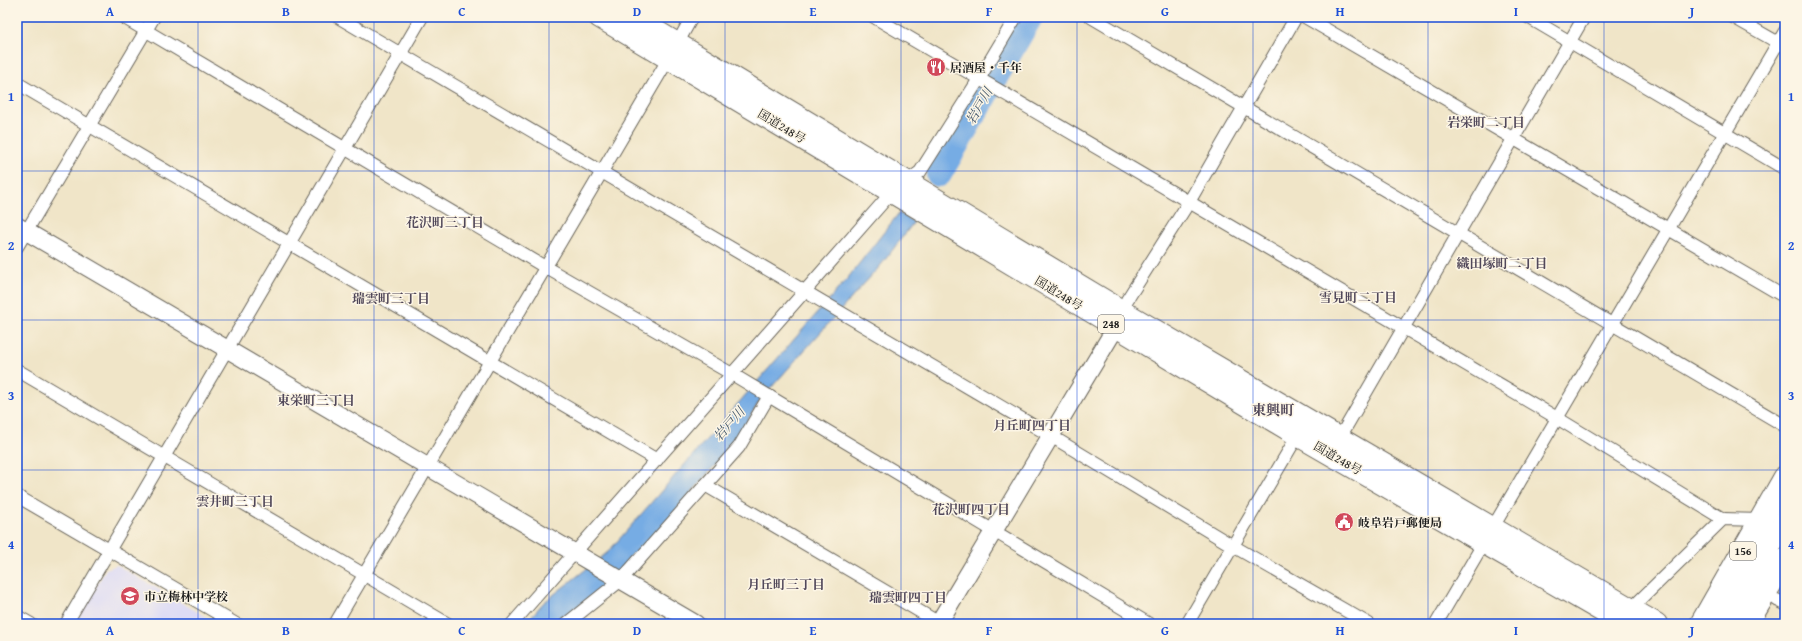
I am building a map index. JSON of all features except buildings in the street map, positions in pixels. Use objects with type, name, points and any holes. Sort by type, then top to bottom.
[{"type":"highway","name":"国道248号","points":[[600,17],[673,51],[1119,319],[1298,435],[1489,534]]},
{"type":"highway","name":"国道248号","points":[[632,17],[673,51]]},
{"type":"highway","name":"国道248号","points":[[1119,319],[1339,438],[1489,534],[1628,616],[1656,624]]},
{"type":"highway","name":"156","points":[[1701,624],[1785,477]]},
{"type":"highway","name":"156","points":[[1724,624],[1785,520]]},
{"type":"highway","points":[[1747,624],[1785,560]]},
{"type":"highway","points":[[1763,624],[1782,597]]},
{"type":"street","points":[[123,17],[546,267],[732,374],[993,532],[1149,624]]},
{"type":"street","points":[[17,247],[22,229],[89,124],[154,17]]},
{"type":"street","points":[[338,17],[1051,436],[1233,546],[1369,624]]},
{"type":"street","points":[[66,624],[422,17]]},
{"type":"street","points":[[335,624],[692,17]]},
{"type":"street","points":[[874,17],[1557,418],[1723,519],[1760,520]]},
{"type":"street","points":[[512,624],[582,557],[657,460],[732,374],[899,187],[920,172],[979,80],[1016,17]]},
{"type":"street","points":[[1091,17],[1785,426]]},
{"type":"street","points":[[705,485],[939,624],[1119,319],[1127,300],[1188,202],[1296,17]]},
{"type":"street","points":[[1305,17],[1785,297]]},
{"type":"street","points":[[1528,17],[1785,169]]},
{"type":"street","points":[[1339,438],[1584,17]]},
{"type":"street","points":[[1733,17],[1781,45]]},
{"type":"street","points":[[1436,624],[1725,133],[1781,45],[1785,31]]},
{"type":"street","points":[[17,83],[290,242],[657,460]]},
{"type":"street","points":[[22,229],[696,624]]},
{"type":"street","points":[[17,370],[448,624]]},
{"type":"street","points":[[566,624],[618,578],[739,448],[767,395]]},
{"type":"street","points":[[1186,624],[1298,435]]},
{"type":"street","points":[[17,496],[236,624]]},
{"type":"street","points":[[1628,616],[1723,519]]},
{"type":"street","points":[[17,616],[31,624]]},
{"type":"shaded area","name":"市立梅林中学校","points":[[117,565],[218,624],[74,624],[106,569]]},
{"type":"water","points":[[899,213],[914,222],[881,265],[760,400],[734,443],[629,565],[557,624],[525,624],[543,603],[608,552],[847,279]]},
{"type":"waterway","name":"岩戸川","points":[[939,174],[1030,17]]},
{"type":"place","name":"居酒屋・千年","points":[[936,67]]},
{"type":"place","name":"岐阜岩戸郵便局","points":[[1344,522]]},
{"type":"place","name":"市立梅林中学校","points":[[130,596]]},
{"type":"district","name":"岩栄町二丁目","points":[[1486,122]]},
{"type":"district","name":"花沢町三丁目","points":[[445,222]]},
{"type":"district","name":"織田塚町二丁目","points":[[1502,263]]},
{"type":"district","name":"雪見町二丁目","points":[[1358,297]]},
{"type":"district","name":"瑞雲町三丁目","points":[[391,298]]},
{"type":"district","name":"東栄町三丁目","points":[[316,400]]},
{"type":"district","name":"東興町","points":[[1273,410]]},
{"type":"district","name":"月丘町四丁目","points":[[1032,425]]},
{"type":"district","name":"雲井町三丁目","points":[[235,501]]},
{"type":"district","name":"花沢町四丁目","points":[[971,509]]},
{"type":"district","name":"月丘町三丁目","points":[[786,584]]},
{"type":"district","name":"瑞雲町四丁目","points":[[908,597]]}]
